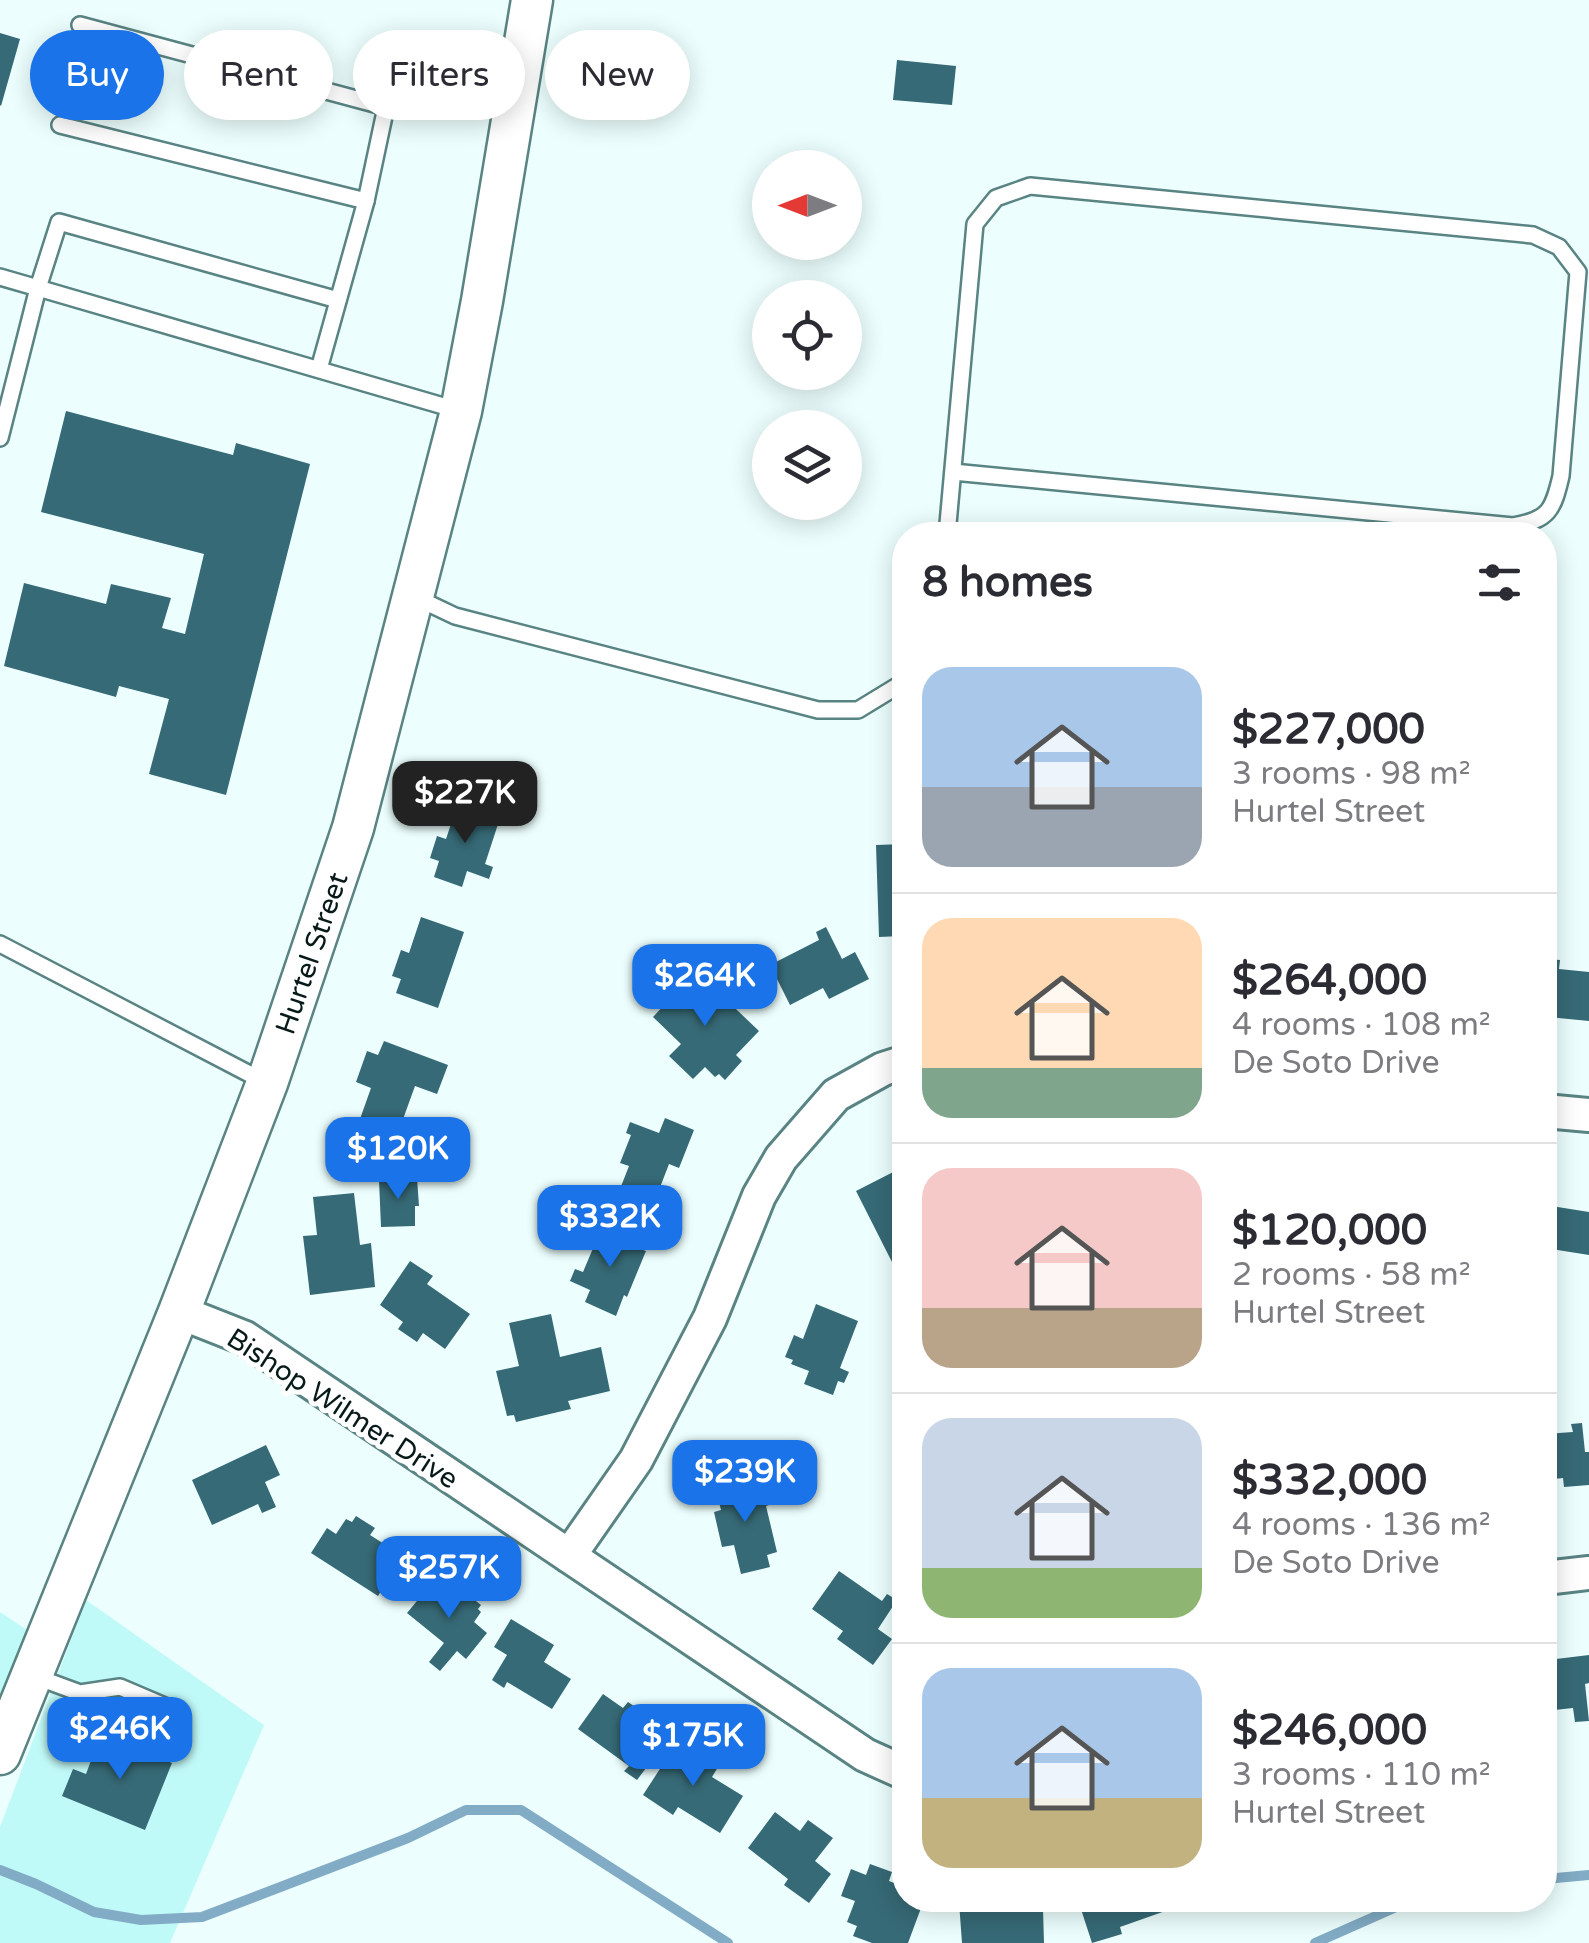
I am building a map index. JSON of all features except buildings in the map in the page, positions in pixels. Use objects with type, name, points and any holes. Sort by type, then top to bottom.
[{"type":"street","name":"Hurtel Street","points":[[0,1754],[267,1083],[353,828],[461,411],[532,0]]},
{"type":"street","points":[[569,1556],[636,1460],[710,1318],[759,1196],[781,1158],[836,1095],[892,1066]]},
{"type":"street","points":[[1557,1111],[1589,1114]]},
{"type":"street","name":"Bishop Wilmer Drive","points":[[179,1312],[246,1338],[865,1755],[892,1767]]},
{"type":"street","points":[[1557,1577],[1589,1573]]},
{"type":"lane","points":[[80,25],[386,107],[366,201],[319,369]]},
{"type":"lane","points":[[60,125],[366,201]]},
{"type":"lane","points":[[948,522],[976,224],[996,198],[1030,186],[1533,235],[1559,247],[1578,272],[1561,476],[1554,507],[1535,522]]},
{"type":"lane","points":[[0,438],[38,288],[60,222],[338,300]]},
{"type":"lane","points":[[0,278],[461,411]]},
{"type":"lane","points":[[953,472],[1471,522]]},
{"type":"lane","points":[[414,596],[455,616],[818,710],[858,710],[892,689]]},
{"type":"lane","points":[[0,944],[267,1083]]},
{"type":"lane","points":[[32,1675],[80,1692],[120,1686],[181,1713]]},
{"type":"shaded area","points":[[86,1600],[264,1725],[170,1943],[0,1943],[0,1827]]},
{"type":"shaded area","points":[[0,1612],[30,1632],[0,1705]]},
{"type":"waterway","points":[[0,1870],[94,1912],[141,1920],[202,1917],[408,1838],[466,1810],[521,1810],[728,1943]]},
{"type":"waterway","points":[[1557,1878],[1589,1875]]},
{"type":"waterway","points":[[1315,1943],[1385,1912]]}]
